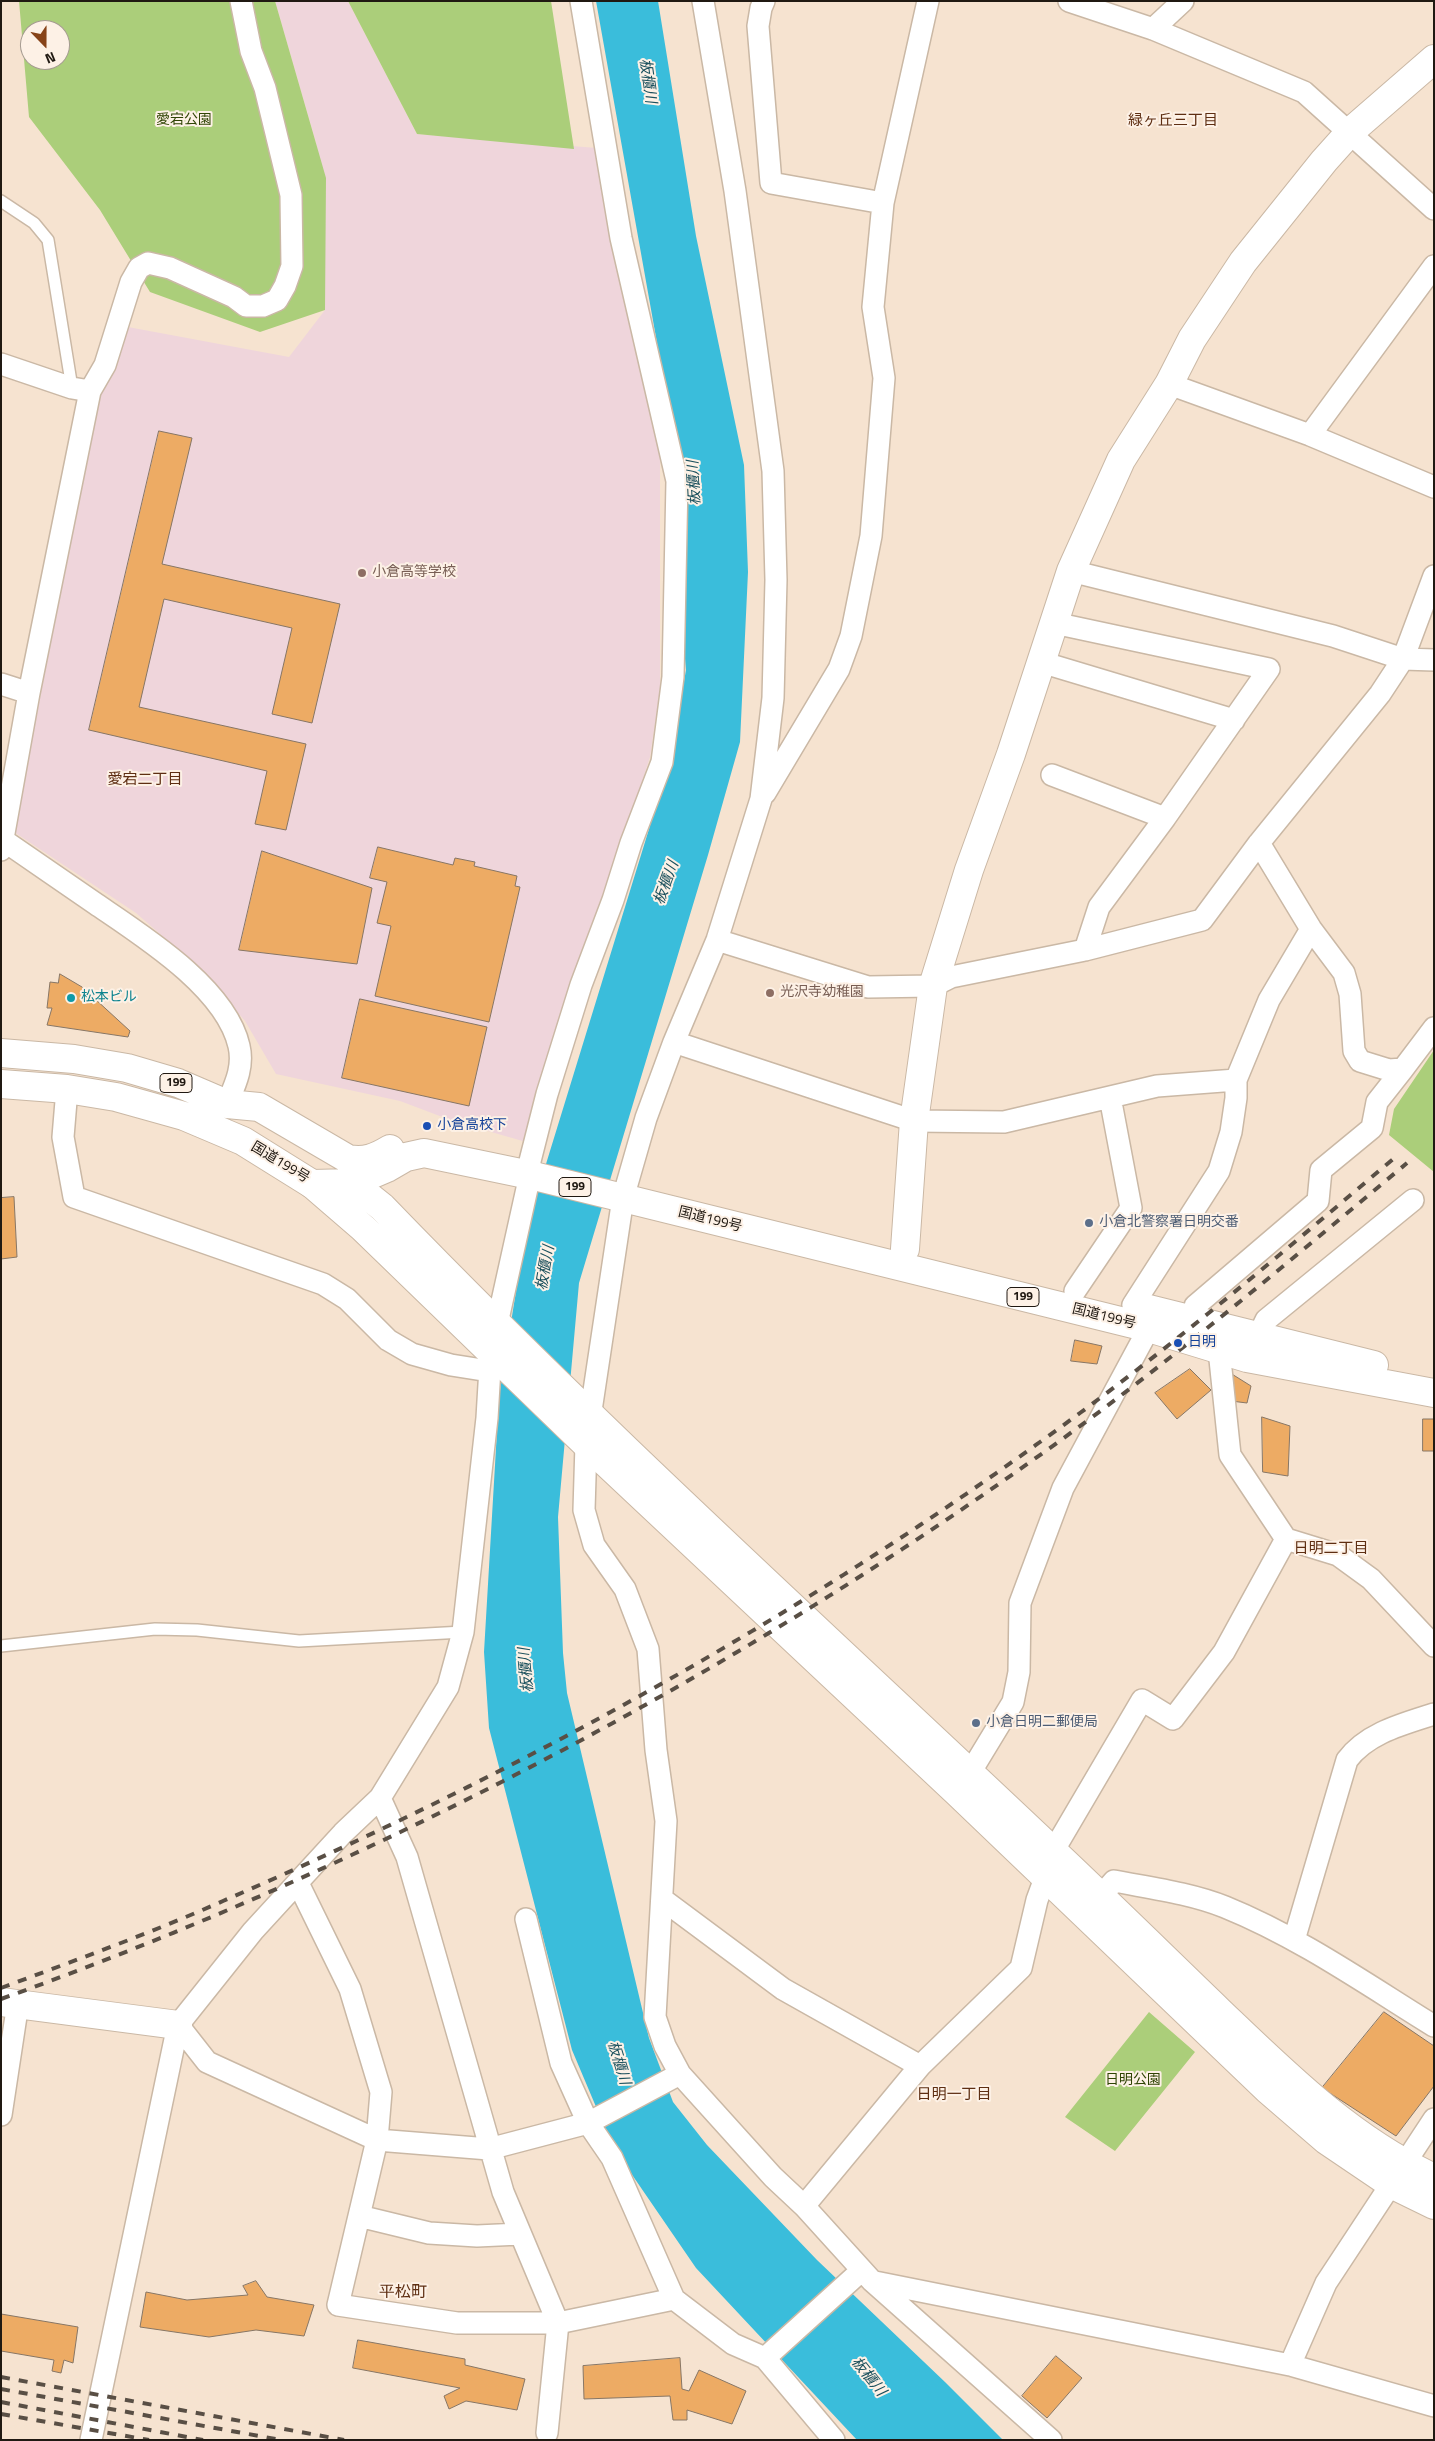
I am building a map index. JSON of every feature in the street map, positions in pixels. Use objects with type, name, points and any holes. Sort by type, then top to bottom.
[{"type":"main road","points":[[905,1249],[914,1121],[933,986],[969,870],[1071,571],[1121,460],[1169,384],[1192,339],[1243,262],[1324,160],[1350,132],[1434,59]]},
{"type":"main road","name":"国道199号","points":[[1,1053],[74,1059],[127,1068],[178,1083],[227,1104],[259,1107],[348,1159],[381,1163],[424,1153],[535,1169],[1150,1328],[1219,1350],[1253,1347],[1434,1377]]},
{"type":"main road","name":"国道199号","points":[[1,1084],[67,1089],[116,1097],[184,1116],[210,1125],[272,1157],[312,1184],[352,1183],[381,1163]]},
{"type":"main road","points":[[227,1104],[281,1140],[327,1164],[382,1207],[496,1346]]},
{"type":"main road","points":[[381,1163],[376,1195],[382,1207]]},
{"type":"main road","points":[[352,1183],[350,1197],[353,1211],[363,1228]]},
{"type":"main road","points":[[312,1184],[581,1423],[1051,1865],[1268,2090],[1326,2140],[1398,2174],[1434,2178]]},
{"type":"main road","name":"国道199号","points":[[620,1190],[905,1249],[1133,1305],[1253,1347],[1434,1393]]},
{"type":"main road","points":[[1051,1865],[1100,1897],[1283,2072],[1434,2205]]},
{"type":"main road","points":[[10,2002],[178,2025]]},
{"type":"street","points":[[227,1104],[238,1076],[241,1060],[239,1044],[221,1010],[207,991],[184,968],[155,945],[2,845],[81,390],[105,365],[131,282],[139,268],[148,263],[170,268],[234,297],[246,306],[263,306],[277,300],[285,286],[292,266],[291,195],[265,88],[251,51],[241,1]]},
{"type":"street","points":[[91,2440],[178,2025],[253,1931],[344,1833],[380,1798],[448,1687],[462,1632],[496,1346],[535,1169],[548,1094],[581,985],[662,762],[673,677],[677,481],[621,238],[581,1]]},
{"type":"street","points":[[704,1],[735,191],[773,471],[776,580],[773,698],[761,799],[717,940],[674,1042],[620,1190],[581,1423],[584,1510],[594,1545],[625,1589],[648,1649],[656,1750],[666,1821],[655,2017],[673,2077],[836,2240],[861,2279],[1051,2440]]},
{"type":"street","points":[[764,1],[758,26],[771,183],[883,203]]},
{"type":"street","points":[[761,799],[839,669],[851,636],[855,618],[871,536],[884,378],[873,307],[883,203],[928,1]]},
{"type":"street","points":[[1070,1],[1153,29],[1304,92],[1434,209]]},
{"type":"street","points":[[1153,29],[1183,1]]},
{"type":"street","points":[[1310,435],[1434,266]]},
{"type":"street","points":[[1,364],[81,390]]},
{"type":"street","points":[[1169,384],[1310,435],[1434,487]]},
{"type":"street","points":[[1071,571],[1333,636],[1403,659],[1434,660]]},
{"type":"street","points":[[717,940],[868,987],[933,986],[951,977],[1084,950],[1202,920],[1259,843],[1380,694],[1403,659],[1434,576]]},
{"type":"street","points":[[1054,623],[1270,669],[1165,818],[1099,907],[1084,950]]},
{"type":"street","points":[[1041,662],[1234,720]]},
{"type":"street","points":[[1,684],[29,693]]},
{"type":"street","points":[[1052,775],[1165,818]]},
{"type":"street","points":[[1259,843],[1311,929],[1344,974],[1350,994],[1354,1051],[1360,1061],[1389,1070],[1403,1069]]},
{"type":"street","points":[[964,1784],[1013,1702],[1019,1672],[1020,1603],[1063,1488],[1150,1328],[1133,1305],[1219,1171],[1231,1132],[1236,1098],[1236,1080],[1269,1000],[1311,929]]},
{"type":"street","points":[[1195,1306],[1318,1201],[1321,1170],[1372,1128],[1377,1102],[1434,1028]]},
{"type":"street","points":[[674,1042],[914,1121],[1004,1122],[1157,1086],[1236,1080]]},
{"type":"street","points":[[67,1089],[63,1137],[74,1197],[323,1284],[347,1299],[388,1340],[412,1354],[451,1365],[496,1346]]},
{"type":"street","points":[[1075,1291],[1131,1208],[1110,1097]]},
{"type":"street","points":[[1253,1347],[1266,1320],[1413,1200]]},
{"type":"street","points":[[1219,1350],[1230,1455],[1286,1539],[1338,1555],[1371,1579],[1434,1646]]},
{"type":"street","points":[[804,2206],[920,2066],[1021,1968],[1037,1900],[1058,1844],[1142,1700],[1174,1719],[1224,1652],[1286,1539]]},
{"type":"street","points":[[1294,1940],[1347,1760],[1358,1746],[1412,1720],[1434,1714]]},
{"type":"street","points":[[380,1798],[407,1857],[503,2192],[558,2323],[547,2432]]},
{"type":"street","points":[[1100,1897],[1114,1880],[1224,1906],[1294,1940],[1434,2026]]},
{"type":"street","points":[[298,1882],[350,1989],[381,2092],[376,2140],[338,2305],[457,2323],[558,2323],[674,2299]]},
{"type":"street","points":[[662,1899],[783,1989],[920,2066]]},
{"type":"street","points":[[526,1919],[561,2063],[612,2158],[674,2299],[733,2344],[769,2355],[834,2440]]},
{"type":"street","points":[[1,2115],[10,2002]]},
{"type":"street","points":[[178,2025],[207,2062],[376,2140],[490,2149],[591,2121],[673,2077]]},
{"type":"street","points":[[1290,2365],[1326,2283],[1434,2119]]},
{"type":"street","points":[[359,2216],[429,2233],[477,2236],[520,2234]]},
{"type":"street","points":[[861,2279],[1290,2365],[1434,2406]]},
{"type":"street","points":[[769,2355],[861,2279]]},
{"type":"lane","points":[[1,201],[34,223],[48,240],[81,390]]},
{"type":"lane","points":[[1,1646],[155,1629],[198,1630],[299,1641],[462,1632]]},
{"type":"shaded area","name":"小倉高等学校","points":[[275,1],[348,1],[417,134],[597,148],[660,458],[660,689],[650,757],[526,1142],[453,1121],[400,1101],[276,1074],[245,1021],[199,968],[136,913],[14,832],[100,387],[128,327],[289,357],[325,310],[316,143]]},
{"type":"green space","name":"愛宕公園","points":[[19,1],[275,1],[326,178],[325,310],[260,332],[150,292],[100,210],[29,117],[25,70],[70,70],[70,20],[21,20]]},
{"type":"green space","points":[[348,1],[551,1],[574,149],[417,134]]},
{"type":"green space","points":[[1434,1050],[1434,1172],[1389,1135],[1394,1109]]},
{"type":"green space","name":"日明公園","points":[[1149,2012],[1195,2052],[1115,2151],[1065,2117]]},
{"type":"water","name":"板櫃川","points":[[596,1],[658,1],[696,236],[744,465],[748,572],[740,742],[708,855],[579,1283],[558,1517],[563,1653],[567,1693],[649,2038],[673,2102],[707,2145],[817,2260],[1003,2440],[857,2440],[696,2268],[613,2147],[572,2050],[489,1728],[484,1652],[499,1397],[526,1229],[649,829],[673,742],[686,670],[657,343]]},
{"type":"building","points":[[159,431],[192,438],[162,564],[340,604],[312,723],[272,714],[292,628],[164,599],[139,707],[306,744],[286,830],[255,824],[267,771],[89,730]]},
{"type":"building","points":[[378,847],[453,865],[455,858],[475,862],[474,866],[517,876],[515,886],[520,887],[489,1022],[375,996],[391,926],[377,923],[387,882],[370,878]]},
{"type":"building","points":[[262,851],[372,888],[357,964],[239,950]]},
{"type":"building","name":"松本ビル","points":[[60,974],[82,987],[130,1031],[128,1037],[47,1025],[52,1008],[47,1008],[50,982],[58,983]]},
{"type":"building","points":[[360,999],[487,1027],[469,1106],[342,1078]]},
{"type":"building","points":[[14,1197],[17,1257],[1,1259],[1,1198]]},
{"type":"building","points":[[1075,1340],[1102,1346],[1097,1364],[1071,1361]]},
{"type":"building","points":[[1190,1369],[1211,1390],[1177,1419],[1155,1393]]},
{"type":"building","points":[[1227,1371],[1251,1386],[1247,1403],[1223,1400]]},
{"type":"building","points":[[1262,1417],[1290,1426],[1288,1476],[1263,1472]]},
{"type":"building","points":[[1423,1419],[1434,1419],[1434,1451],[1423,1451]]},
{"type":"building","points":[[1384,2012],[1434,2046],[1434,2086],[1396,2136],[1322,2088]]},
{"type":"building","points":[[256,2281],[267,2297],[314,2305],[304,2336],[256,2330],[209,2337],[140,2327],[146,2292],[187,2300],[248,2295],[243,2286]]},
{"type":"building","points":[[1,2314],[78,2327],[73,2363],[64,2360],[61,2373],[52,2371],[54,2360],[1,2351]]},
{"type":"building","points":[[358,2340],[465,2359],[465,2365],[525,2379],[517,2410],[466,2401],[449,2409],[444,2396],[460,2388],[353,2368]]},
{"type":"building","points":[[1056,2356],[1082,2378],[1047,2418],[1022,2396]]},
{"type":"building","points":[[680,2358],[682,2389],[689,2391],[699,2370],[746,2391],[732,2424],[687,2410],[687,2420],[673,2420],[670,2396],[584,2399],[583,2366]]},
{"type":"railway","points":[[1,1988],[113,1946],[223,1901],[436,1803],[541,1750],[644,1694],[746,1635],[944,1509],[1087,1408],[1178,1338],[1399,1154]]},
{"type":"railway","points":[[1,1999],[143,1945],[283,1886],[421,1822],[556,1753],[689,1680],[820,1602],[947,1519],[1072,1432],[1200,1334],[1407,1163]]},
{"type":"railway","points":[[1,2377],[344,2440]]},
{"type":"railway","points":[[1,2389],[281,2440]]},
{"type":"railway","points":[[1,2402],[203,2440]]},
{"type":"railway","points":[[1,2414],[149,2440]]},
{"type":"place","name":"小倉高等学校","points":[[362,573]]},
{"type":"place","name":"光沢寺幼稚園","points":[[770,993]]},
{"type":"place","name":"松本ビル","points":[[71,998]]},
{"type":"place","name":"小倉高校下","points":[[427,1126]]},
{"type":"place","name":"小倉北警察署日明交番","points":[[1089,1223]]},
{"type":"place","name":"日明","points":[[1178,1343]]},
{"type":"place","name":"小倉日明二郵便局","points":[[976,1723]]},
{"type":"district","name":"緑ヶ丘三丁目","points":[[1173,121]]},
{"type":"district","name":"愛宕二丁目","points":[[145,780]]},
{"type":"district","name":"日明二丁目","points":[[1331,1549]]},
{"type":"district","name":"日明一丁目","points":[[954,2095]]},
{"type":"district","name":"平松町","points":[[403,2293]]}]
